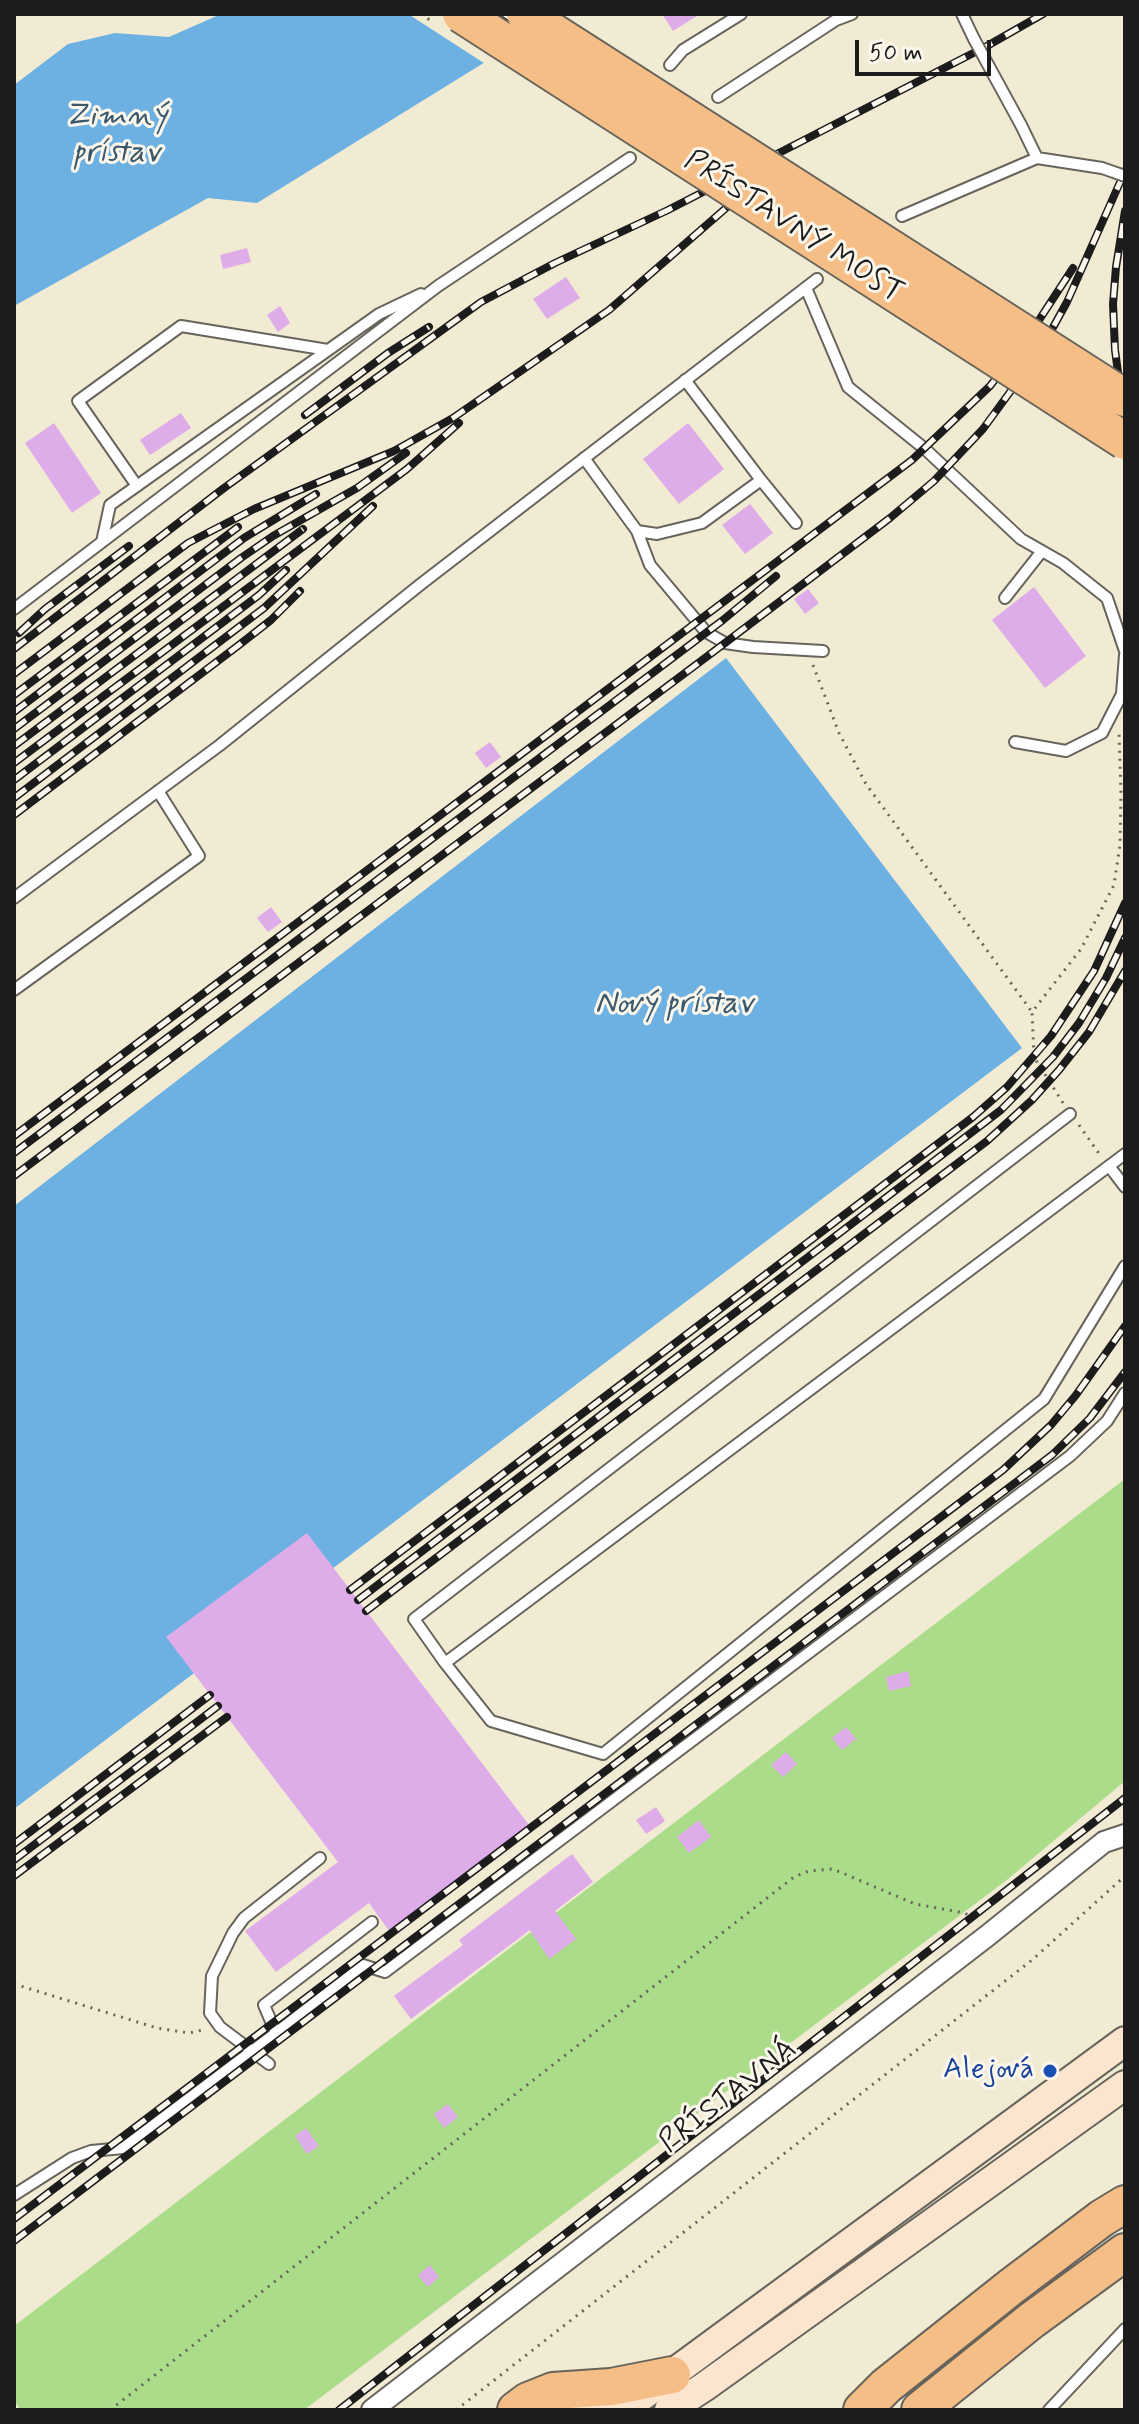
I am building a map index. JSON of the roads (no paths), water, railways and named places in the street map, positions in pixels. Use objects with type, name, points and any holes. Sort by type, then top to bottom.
[{"type":"highway","name":"PRÍSTAVNÝ MOST","points":[[461,14],[1125,441]]},
{"type":"highway","name":"PRÍSTAVNÝ MOST","points":[[525,14],[1125,398]]},
{"type":"highway","points":[[862,2410],[886,2386],[1012,2286],[1125,2204]]},
{"type":"highway","points":[[920,2410],[1032,2320],[1125,2252]]},
{"type":"highway","points":[[516,2410],[528,2401],[553,2391],[611,2387],[688,2391]]},
{"type":"main road","points":[[669,2410],[688,2391],[1125,2041]]},
{"type":"main road","points":[[623,2410],[688,2391],[1125,2085]]},
{"type":"main road","points":[[547,2410],[570,2405],[598,2410]]},
{"type":"street","name":"PRÍSTAVNÁ","points":[[372,2410],[987,1936],[1104,1842],[1125,1835]]},
{"type":"lane","points":[[670,65],[683,50],[741,14]]},
{"type":"lane","points":[[718,97],[836,20],[852,14]]},
{"type":"lane","points":[[962,14],[1037,158]]},
{"type":"lane","points":[[14,609],[438,286],[626,158]]},
{"type":"lane","points":[[902,216],[1037,158],[1102,168],[1125,176]]},
{"type":"lane","points":[[14,898],[158,791],[817,279]]},
{"type":"lane","points":[[102,542],[110,505],[379,314],[438,286]]},
{"type":"lane","points":[[806,288],[848,387],[925,449],[1021,539],[1063,563],[1107,598],[1125,653],[1122,694],[1102,733],[1066,751],[1015,742]]},
{"type":"lane","points":[[137,486],[78,401],[181,326],[328,350]]},
{"type":"lane","points":[[685,380],[796,523]]},
{"type":"lane","points":[[584,458],[637,531],[650,565],[706,632],[725,643],[823,651]]},
{"type":"lane","points":[[637,531],[657,534],[702,523],[761,480]]},
{"type":"lane","points":[[1005,598],[1042,551]]},
{"type":"lane","points":[[14,990],[199,856],[158,791]]},
{"type":"lane","points":[[1070,1114],[414,1619],[491,1721],[603,1754],[1044,1399],[1125,1266]]},
{"type":"lane","points":[[445,1663],[1125,1154]]},
{"type":"lane","points":[[1109,1166],[1125,1187]]},
{"type":"lane","points":[[14,2195],[72,2158],[91,2151],[123,2148],[363,1965],[385,1972],[1070,1456],[1107,1421],[1125,1393]]},
{"type":"lane","points":[[269,2064],[220,2027],[210,2013],[212,1976],[244,1918],[320,1858]]},
{"type":"lane","points":[[276,2033],[264,2005],[372,1922]]},
{"type":"lane","points":[[1049,2410],[1125,2329]]},
{"type":"water","name":"Zimný prístav","points":[[221,14],[563,14],[257,203],[208,198],[14,306],[14,85],[68,44],[115,33],[169,37]]},
{"type":"water","name":"Nový prístav","points":[[726,658],[1022,1048],[14,1809],[14,1206]]},
{"type":"railway","points":[[474,14],[1125,431]]},
{"type":"railway","points":[[504,14],[1125,412]]},
{"type":"railway","points":[[14,649],[224,488],[481,302],[668,210],[987,46],[1043,14]]},
{"type":"railway","points":[[14,674],[188,543],[254,509],[394,451],[453,418],[609,310],[780,161]]},
{"type":"railway","points":[[14,1176],[725,643],[934,481],[983,429],[1040,351],[1067,302],[1125,171]]},
{"type":"railway","points":[[1124,417],[1115,350],[1113,304],[1125,211]]},
{"type":"railway","points":[[14,1136],[912,460],[990,386],[1028,337],[1073,268]]},
{"type":"railway","points":[[305,415],[388,353],[429,327]]},
{"type":"railway","points":[[14,763],[407,469],[459,423]]},
{"type":"railway","points":[[14,729],[241,558],[357,488],[406,453]]},
{"type":"railway","points":[[14,712],[244,538],[316,494]]},
{"type":"railway","points":[[14,798],[264,608],[373,506]]},
{"type":"railway","points":[[14,695],[238,527]]},
{"type":"railway","points":[[14,746],[303,529]]},
{"type":"railway","points":[[19,633],[45,609],[129,546]]},
{"type":"railway","points":[[14,780],[259,595],[286,570]]},
{"type":"railway","points":[[14,1153],[723,620],[776,576]]},
{"type":"railway","points":[[14,815],[271,620],[300,591]]},
{"type":"railway","points":[[350,1590],[973,1117],[1007,1087],[1051,1036],[1094,971],[1125,903]]},
{"type":"railway","points":[[358,1600],[1001,1110],[1053,1057],[1079,1023],[1125,938]]},
{"type":"railway","points":[[366,1611],[987,1141],[1032,1100],[1059,1070],[1089,1032],[1125,971]]},
{"type":"railway","points":[[14,2219],[1003,1470],[1051,1425],[1125,1326]]},
{"type":"railway","points":[[14,2241],[1052,1455],[1090,1418],[1125,1372]]},
{"type":"railway","points":[[14,1844],[210,1695]]},
{"type":"railway","points":[[14,1860],[218,1706]]},
{"type":"railway","points":[[14,1876],[227,1717]]},
{"type":"railway","points":[[339,2410],[1125,1798]]},
{"type":"place","name":"Alejová","points":[[1050,2071]]}]
